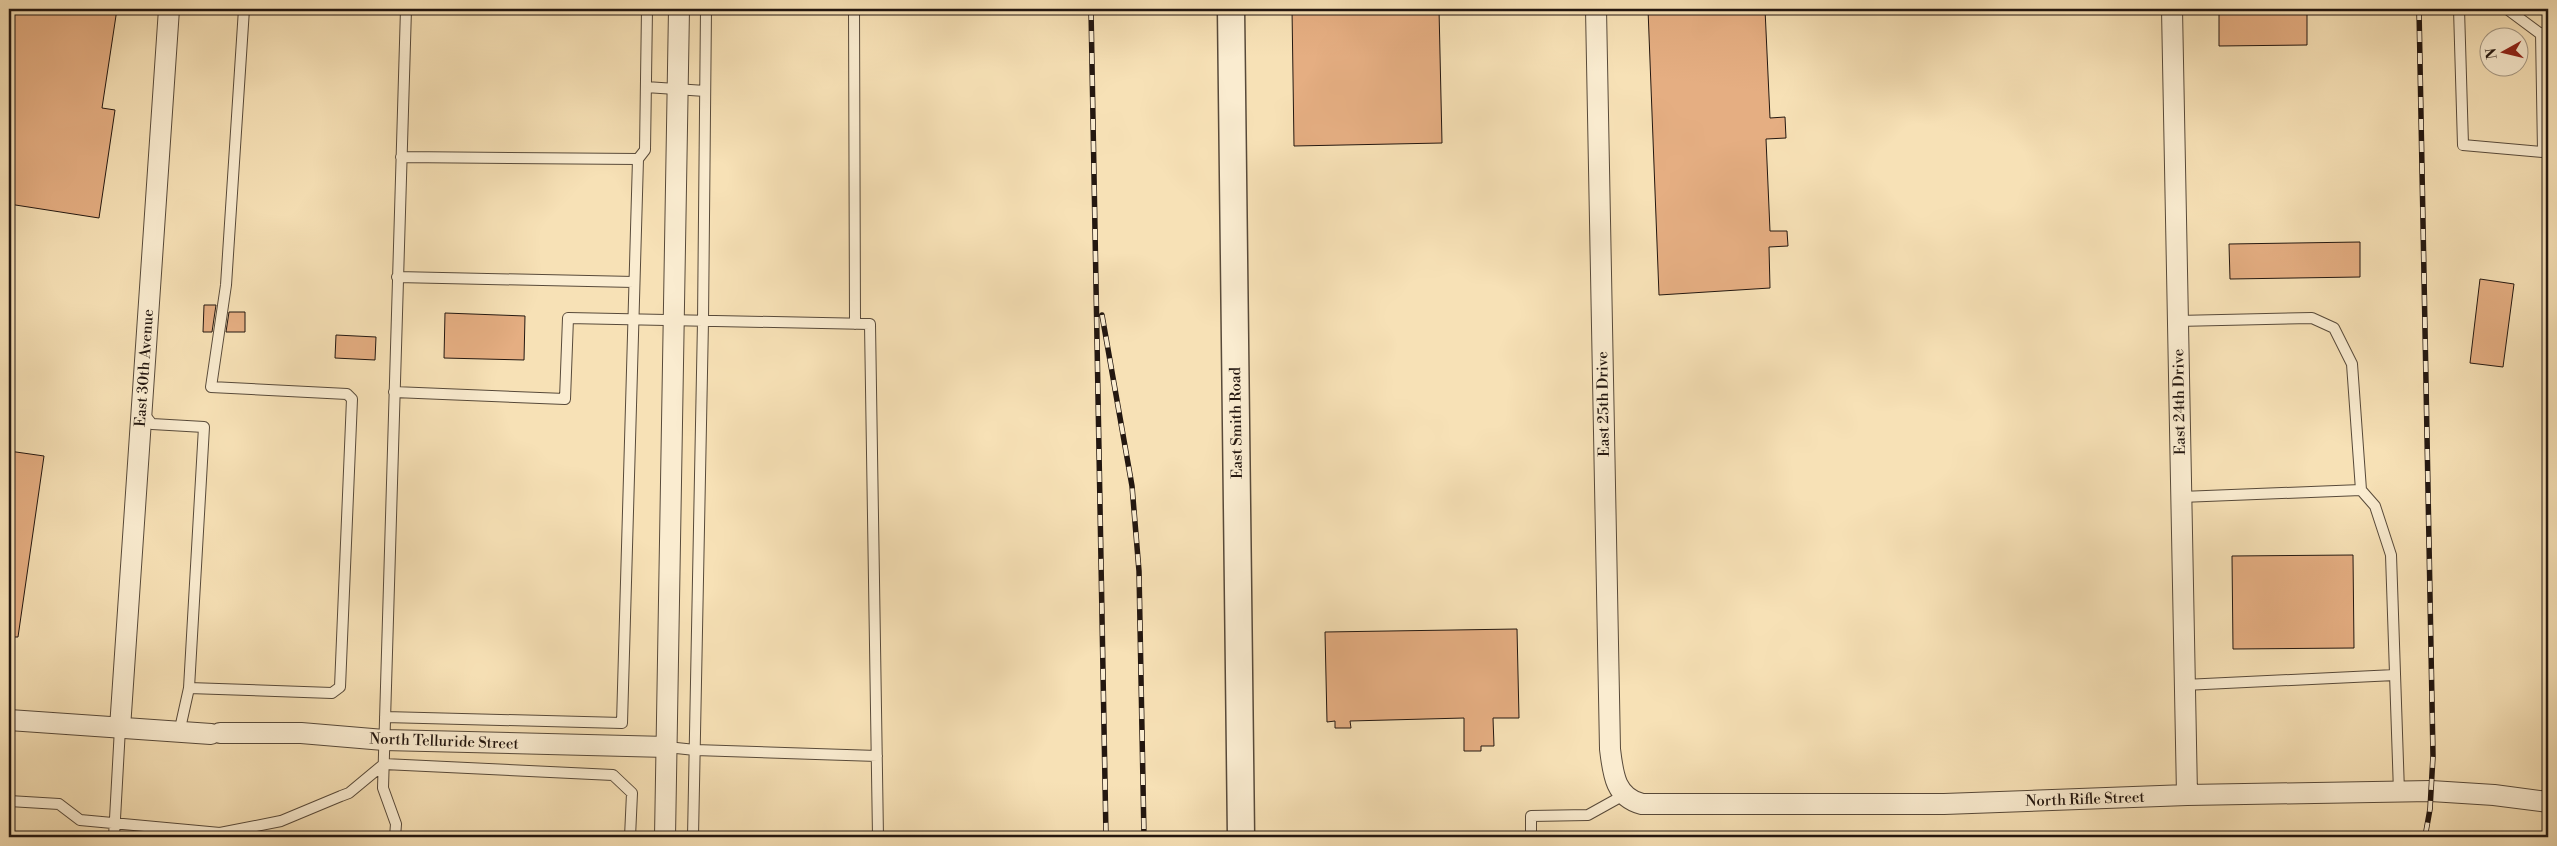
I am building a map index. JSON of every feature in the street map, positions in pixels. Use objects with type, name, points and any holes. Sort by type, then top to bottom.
[{"type":"street","name":"East 30th Avenue","points":[[120,728],[169,9]]},
{"type":"street","points":[[665,837],[679,9]]},
{"type":"street","name":"East Smith Road","points":[[1231,9],[1241,837]]},
{"type":"street","name":"East 25th Drive","points":[[1596,9],[1610,750],[1612,773],[1617,786],[1624,795]]},
{"type":"street","name":"East 24th Drive","points":[[2172,9],[2180,497],[2188,795]]},
{"type":"street","name":"North Telluride Street","points":[[9,720],[179,732],[301,733],[384,740],[667,746]]},
{"type":"street","name":"North Rifle Street","points":[[1624,795],[1632,801],[1642,804],[1944,804],[2188,795],[2400,792],[2494,795],[2548,802]]},
{"type":"lane","points":[[189,688],[332,693],[340,687],[352,399],[347,394],[211,387],[226,285],[244,9]]},
{"type":"lane","points":[[395,837],[396,824],[383,788],[406,9]]},
{"type":"lane","points":[[385,717],[622,723],[638,159],[645,150],[647,9]]},
{"type":"lane","points":[[693,837],[704,321],[706,9]]},
{"type":"lane","points":[[854,9],[855,324]]},
{"type":"lane","points":[[2459,9],[2463,145],[2543,152],[2545,37],[2507,9]]},
{"type":"lane","points":[[646,86],[705,91]]},
{"type":"lane","points":[[401,157],[638,159]]},
{"type":"lane","points":[[397,277],[634,282]]},
{"type":"lane","points":[[394,392],[565,399],[568,318],[870,324],[878,837]]},
{"type":"lane","points":[[2177,321],[2312,318],[2334,328],[2352,364],[2361,490],[2375,506],[2391,555],[2400,792]]},
{"type":"lane","points":[[141,410],[152,424],[204,427],[189,688],[179,732]]},
{"type":"lane","points":[[2180,497],[2361,490]]},
{"type":"lane","points":[[2184,686],[2395,675]]},
{"type":"lane","points":[[114,837],[120,728]]},
{"type":"lane","points":[[667,746],[695,750],[877,756]]},
{"type":"lane","points":[[9,801],[59,804],[80,820],[220,833],[281,821],[349,793],[384,764],[613,775],[632,793],[630,837]]},
{"type":"lane","points":[[1531,837],[1531,816],[1588,815],[1624,795]]},
{"type":"building","points":[[9,9],[117,9],[102,108],[115,110],[99,218],[9,204]]},
{"type":"building","points":[[1292,9],[1439,9],[1442,143],[1294,146]]},
{"type":"building","points":[[1648,9],[1765,9],[1770,118],[1785,117],[1786,138],[1766,139],[1770,231],[1787,231],[1788,246],[1769,247],[1770,288],[1659,295]]},
{"type":"building","points":[[2219,9],[2307,9],[2307,45],[2219,46]]},
{"type":"building","points":[[2360,242],[2360,277],[2230,279],[2229,244]]},
{"type":"building","points":[[2480,279],[2514,284],[2503,367],[2470,363]]},
{"type":"building","points":[[204,305],[216,305],[212,332],[203,332]]},
{"type":"building","points":[[229,312],[245,312],[245,332],[226,332]]},
{"type":"building","points":[[445,313],[525,316],[524,360],[444,358]]},
{"type":"building","points":[[336,335],[376,337],[375,360],[335,358]]},
{"type":"building","points":[[9,451],[44,456],[18,637],[9,637]]},
{"type":"building","points":[[2353,555],[2354,648],[2233,649],[2232,556]]},
{"type":"building","points":[[1517,629],[1519,718],[1493,718],[1494,746],[1481,746],[1481,751],[1464,751],[1464,718],[1350,721],[1351,728],[1335,728],[1335,721],[1327,722],[1325,632]]},
{"type":"railway","points":[[1091,9],[1106,837]]},
{"type":"railway","points":[[2419,9],[2433,756],[2430,809],[2425,837]]},
{"type":"railway","points":[[1102,315],[1132,486],[1139,571],[1144,837]]}]
